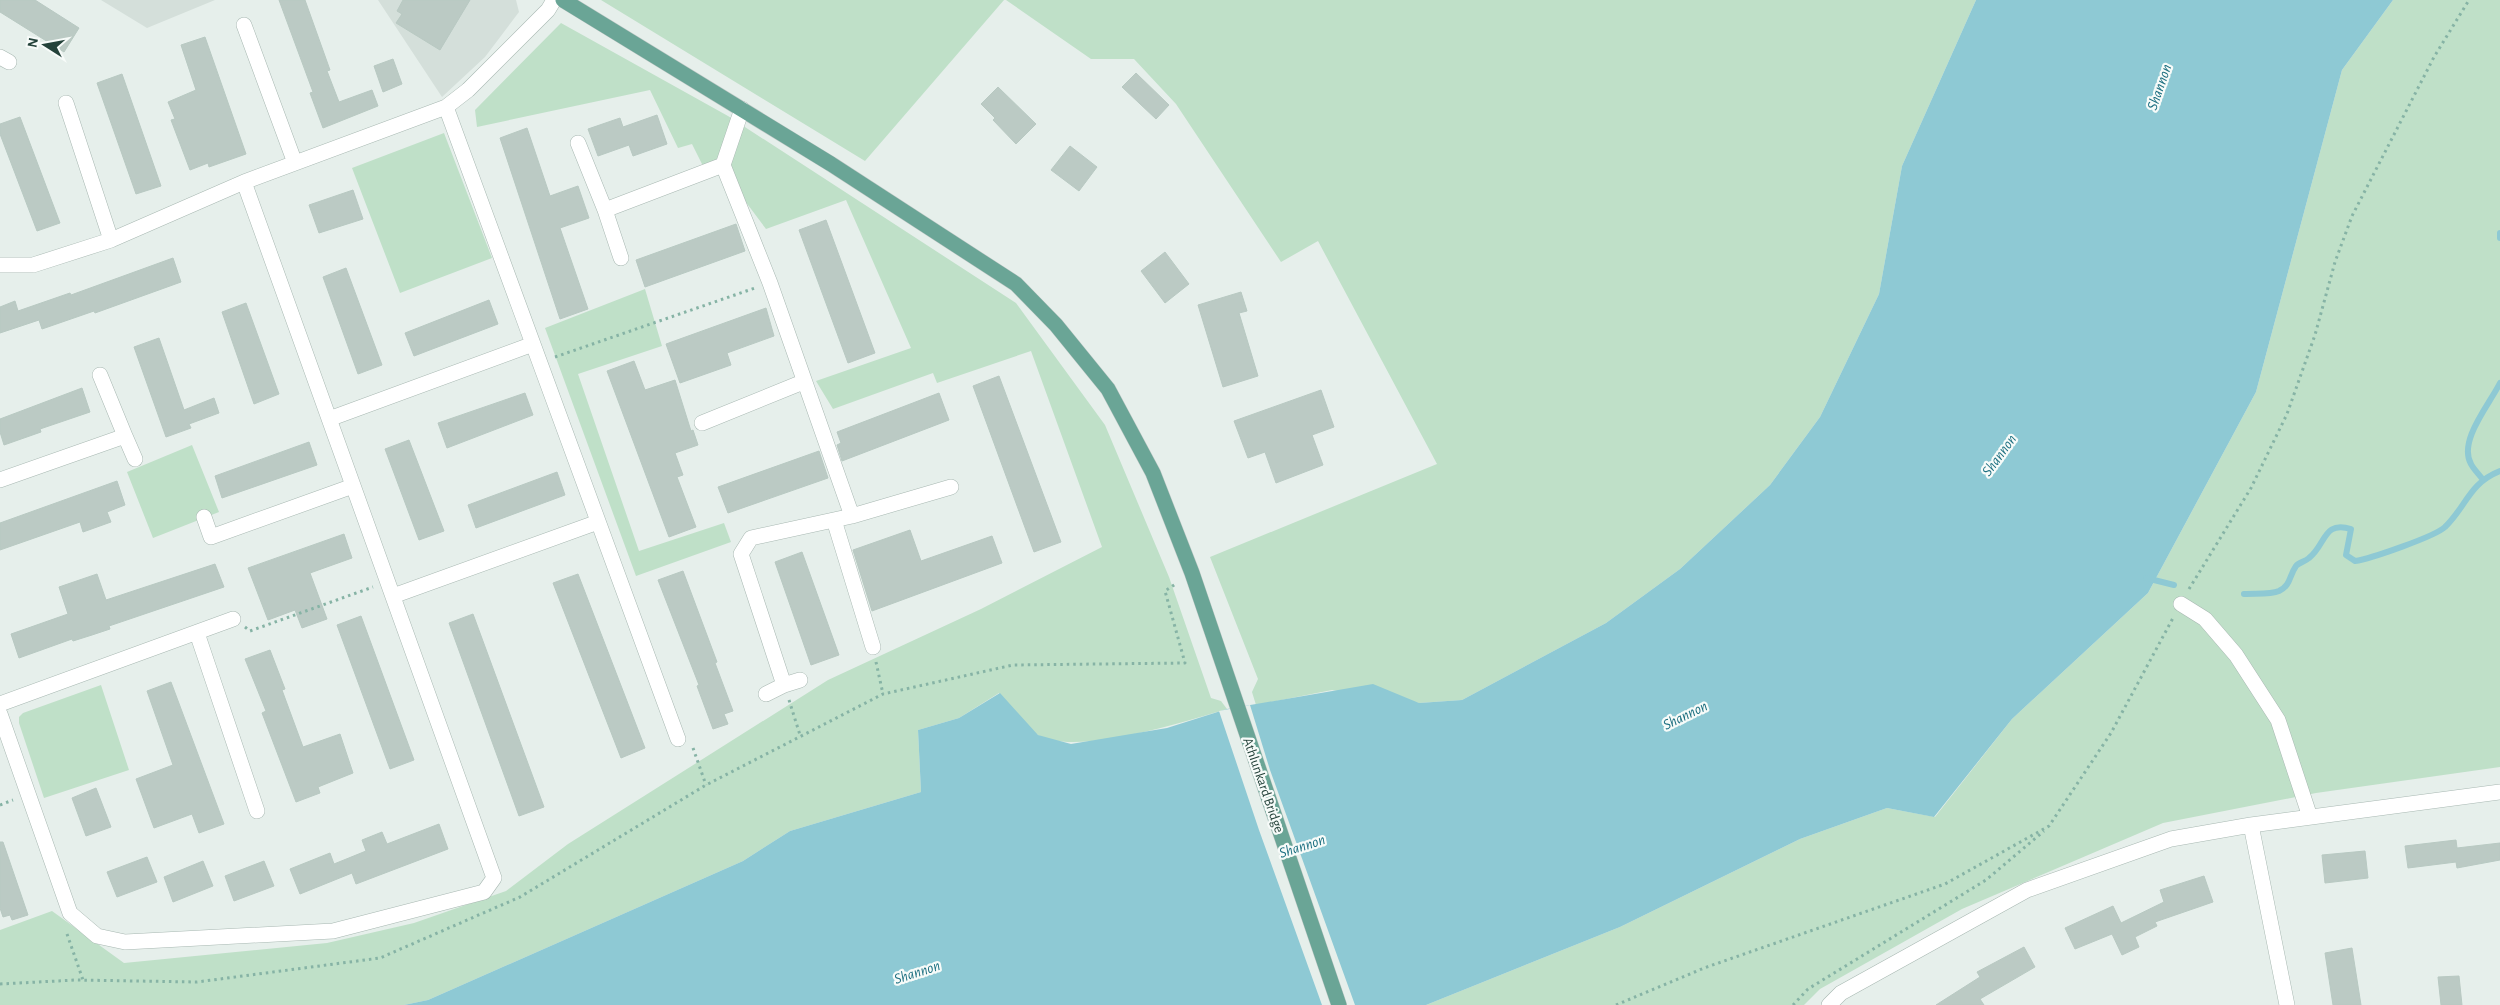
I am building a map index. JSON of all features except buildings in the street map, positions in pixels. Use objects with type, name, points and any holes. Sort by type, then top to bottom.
[{"type":"main road","name":"Athlunkard Bridge","points":[[563,0],[840,169],[1016,284],[1050,318],[1108,389],[1153,474],[1192,573],[1339,1005]]},
{"type":"street","points":[[0,265],[33,265],[111,240],[244,182],[446,107],[468,90],[548,10],[554,0]]},
{"type":"street","points":[[244,25],[295,163]]},
{"type":"street","points":[[66,103],[111,240]]},
{"type":"street","points":[[446,107],[678,739]]},
{"type":"street","points":[[742,109],[723,165],[770,283],[852,516]]},
{"type":"street","points":[[578,142],[605,210],[621,258]]},
{"type":"street","points":[[605,210],[723,165]]},
{"type":"street","points":[[0,714],[70,913],[97,936],[125,942],[333,931],[484,892],[494,878],[244,182]]},
{"type":"street","points":[[329,419],[533,344]]},
{"type":"street","points":[[100,375],[135,459]]},
{"type":"street","points":[[702,422],[804,382]]},
{"type":"street","points":[[0,480],[124,436]]},
{"type":"street","points":[[204,517],[211,537],[353,486]]},
{"type":"street","points":[[784,685],[741,554],[751,538],[852,516],[951,486]]},
{"type":"street","points":[[834,520],[873,647]]},
{"type":"street","points":[[390,589],[598,522]]},
{"type":"street","points":[[2181,604],[2205,619],[2236,655],[2278,720],[2310,817]]},
{"type":"street","points":[[0,704],[233,620]]},
{"type":"street","points":[[198,633],[257,811]]},
{"type":"street","points":[[766,694],[800,680]]},
{"type":"street","points":[[1829,1005],[1841,994],[2027,890],[2172,839],[2250,825],[2500,792]]},
{"type":"street","points":[[2250,825],[2287,1005]]},
{"type":"path","points":[[1793,1005],[1808,989],[1986,880],[2050,826],[2111,733],[2181,604],[2251,488],[2287,414],[2315,335],[2335,262],[2352,216],[2434,57],[2469,0]]},
{"type":"path","points":[[540,362],[770,283]]},
{"type":"path","points":[[0,984],[76,980],[197,982],[380,958],[520,897],[706,785],[883,694],[1013,665],[1184,662],[1165,591],[1192,573]]},
{"type":"path","points":[[233,620],[250,631],[390,589]]},
{"type":"path","points":[[873,647],[883,694]]},
{"type":"path","points":[[784,685],[800,735]]},
{"type":"path","points":[[678,739],[692,746],[706,785]]},
{"type":"path","points":[[1616,1005],[1704,968],[1945,884],[2050,826]]},
{"type":"shaded area","points":[[101,0],[215,0],[147,28]]},
{"type":"shaded area","points":[[378,0],[516,0],[519,12],[485,57],[442,97]]},
{"type":"green space","points":[[601,0],[1004,0],[865,161]]},
{"type":"green space","points":[[1006,0],[1976,0],[1902,166],[1879,294],[1820,417],[1770,485],[1680,569],[1606,623],[1462,700],[1419,703],[1332,690],[1256,705],[1252,692],[1258,679],[1210,557],[1437,464],[1318,241],[1281,262],[1176,104],[1134,59],[1091,59]]},
{"type":"green space","points":[[2393,0],[2500,0],[2500,767],[2316,793],[2163,823],[1962,909],[1820,989],[1804,1005],[1426,1005],[1620,927],[1800,839],[1887,808],[1935,817],[2012,719],[2148,593],[2256,392],[2342,70]]},
{"type":"green space","points":[[561,23],[728,116],[1016,303],[1105,425],[1169,577],[1211,698],[1221,701],[1227,709],[1131,735],[1104,740],[1055,741],[1034,732],[999,693],[959,718],[918,730],[921,792],[790,831],[743,861],[428,1000],[404,1005],[0,1005],[0,930],[52,911],[124,963],[327,943],[414,923],[506,891],[568,844],[828,680],[981,609],[1102,547],[1031,351],[937,383],[933,373],[833,409],[816,381],[911,348],[846,200],[766,229],[718,165],[704,168],[692,144],[678,148],[650,90],[477,127],[475,110]]},
{"type":"green space","points":[[444,133],[492,258],[400,293],[352,168]]},
{"type":"green space","points":[[645,289],[662,346],[578,374],[639,551],[724,523],[731,542],[636,576],[545,328]]},
{"type":"green space","points":[[192,445],[219,512],[153,538],[127,472]]},
{"type":"green space","points":[[101,685],[129,770],[44,798],[19,723],[19,717],[23,713]]},
{"type":"water","name":"Shannon","points":[[1976,0],[2393,0],[2342,70],[2256,392],[2148,593],[2012,719],[1934,817],[1887,808],[1800,839],[1620,927],[1426,1005],[404,1005],[428,1000],[743,861],[790,831],[921,792],[918,730],[959,718],[1000,693],[1038,735],[1071,744],[1167,728],[1227,709],[1373,684],[1419,703],[1462,700],[1606,623],[1680,569],[1770,485],[1820,417],[1879,294],[1902,166]]},
{"type":"pier","points":[[1250,705],[1270,770],[1355,1005],[1322,1005],[1259,830],[1219,711]]},
{"type":"waterway","points":[[2500,233],[2500,238]]},
{"type":"waterway","points":[[2483,480],[2471,464],[2468,455],[2468,445],[2477,423],[2500,383]]},
{"type":"waterway","points":[[2244,594],[2271,593],[2283,589],[2296,566],[2315,553],[2326,535],[2335,528],[2351,529],[2346,555],[2355,561],[2388,552],[2429,536],[2445,527],[2481,482],[2500,471]]},
{"type":"waterway","points":[[2146,578],[2174,585]]}]
